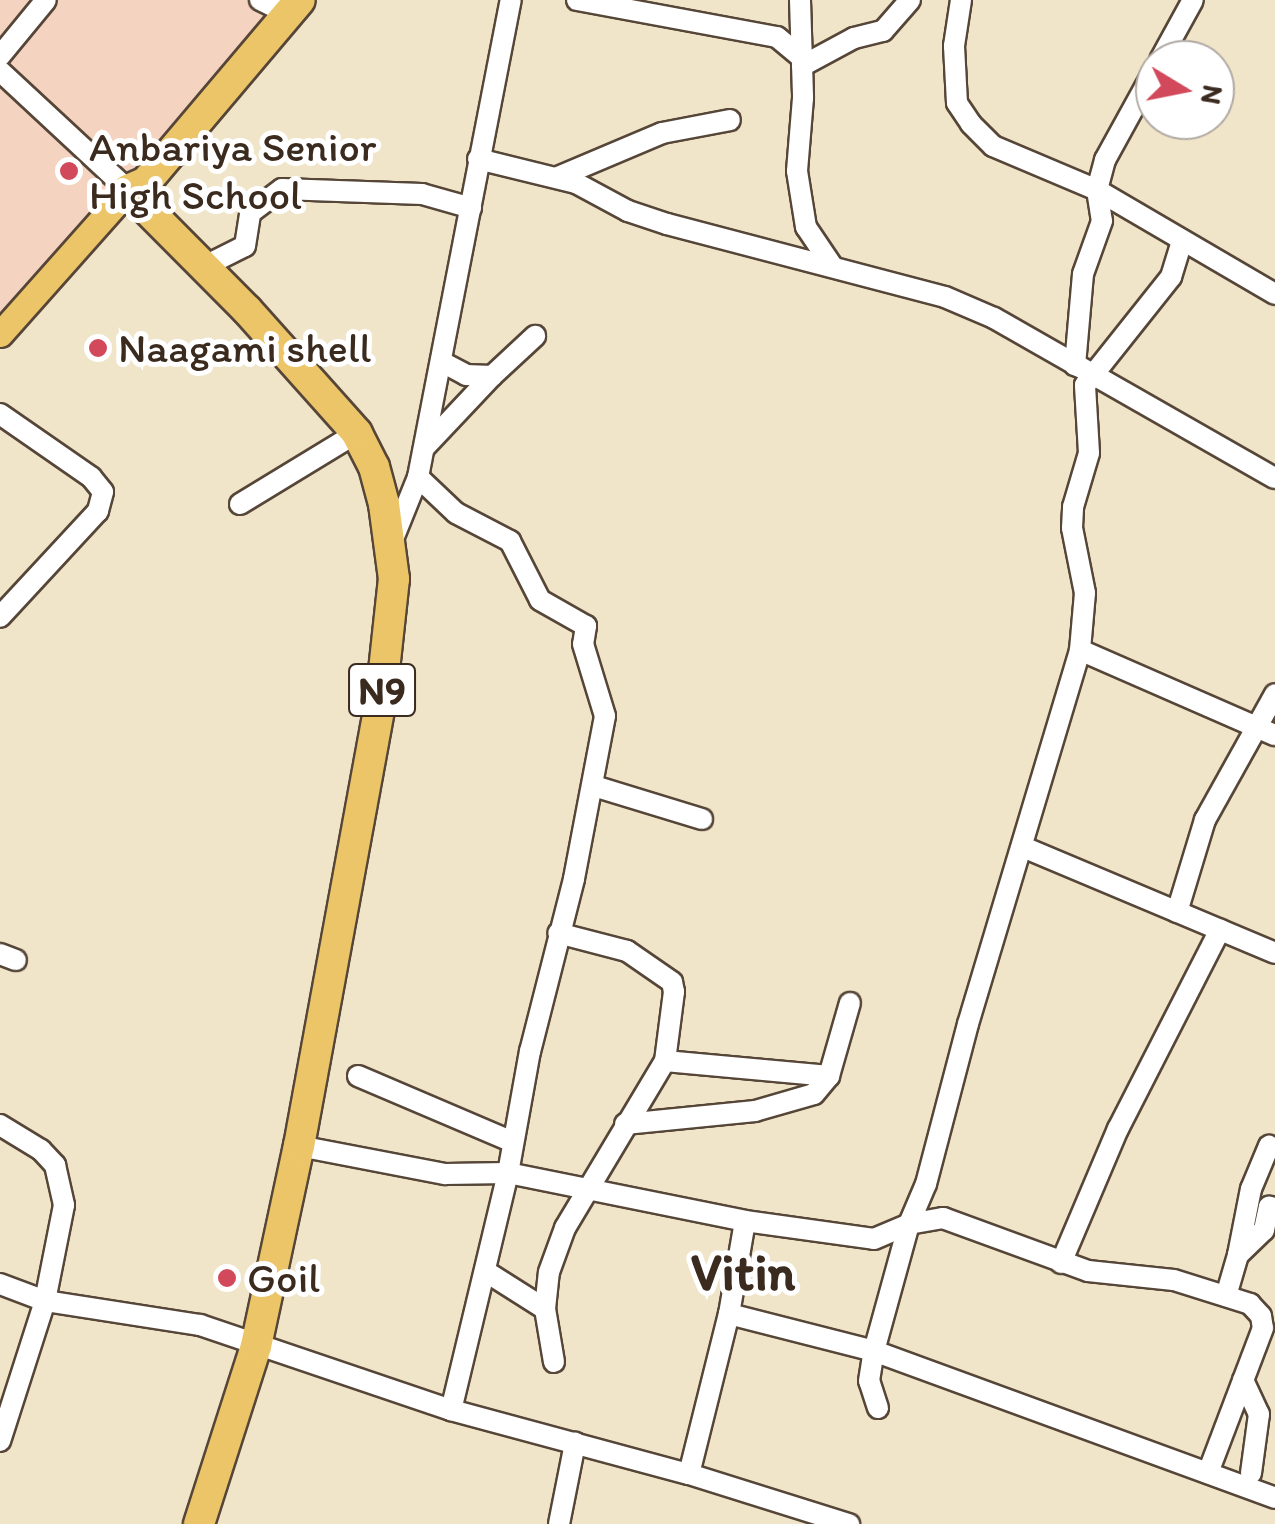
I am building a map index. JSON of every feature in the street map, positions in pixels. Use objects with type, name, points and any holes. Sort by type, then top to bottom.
[{"type":"highway","points":[[128,190],[146,182],[294,7]]},
{"type":"highway","name":"N9","points":[[128,190],[201,268],[248,310],[357,432],[374,467],[391,544],[392,624],[381,698],[299,1146],[256,1346],[199,1524]]},
{"type":"main road","points":[[0,334],[128,190]]},
{"type":"street","points":[[0,56],[46,0]]},
{"type":"street","points":[[260,0],[294,7]]},
{"type":"street","points":[[391,544],[418,476],[511,0]]},
{"type":"street","points":[[577,0],[637,6],[777,37],[802,61]]},
{"type":"street","points":[[800,0],[802,61],[797,158],[806,227],[834,267]]},
{"type":"street","points":[[802,61],[854,38],[883,31],[910,0]]},
{"type":"street","points":[[961,0],[954,46],[957,103],[993,146],[1097,190],[1275,294]]},
{"type":"street","points":[[1171,40],[1193,0]]},
{"type":"street","points":[[777,37],[800,27]]},
{"type":"street","points":[[0,71],[128,190]]},
{"type":"street","points":[[878,1408],[869,1381],[874,1350],[909,1224],[926,1184],[968,1024],[1080,650],[1085,593],[1072,528],[1074,506],[1090,453],[1083,403],[1083,274],[1102,220],[1097,190],[1105,160],[1135,105]]},
{"type":"street","points":[[558,177],[662,133],[730,120]]},
{"type":"street","points":[[478,159],[558,177],[628,211],[945,296],[994,318],[1275,478]]},
{"type":"street","points":[[201,268],[245,246],[250,212],[282,189],[422,194],[471,208]]},
{"type":"street","points":[[791,255],[806,227]]},
{"type":"street","points":[[1082,371],[1171,277],[1182,242]]},
{"type":"street","points":[[424,447],[535,336]]},
{"type":"street","points":[[442,362],[466,375],[492,376]]},
{"type":"street","points":[[0,414],[91,478],[103,492],[98,511],[0,617]]},
{"type":"street","points":[[240,504],[357,432]]},
{"type":"street","points":[[418,476],[456,513],[510,541],[540,600],[586,626],[583,644],[605,716],[594,786],[452,1410]]},
{"type":"street","points":[[1080,650],[1266,730]]},
{"type":"street","points":[[1177,912],[1205,820],[1266,730],[1275,694]]},
{"type":"street","points":[[594,786],[702,818]]},
{"type":"street","points":[[1023,847],[1275,953]]},
{"type":"street","points":[[1061,1263],[1118,1129],[1220,930]]},
{"type":"street","points":[[554,1362],[545,1309],[549,1272],[565,1228],[666,1061],[672,982],[627,951],[558,933]]},
{"type":"street","points":[[625,1124],[755,1111],[814,1094],[829,1076],[850,1003]]},
{"type":"street","points":[[666,1061],[829,1076]]},
{"type":"street","points":[[358,1076],[514,1142]]},
{"type":"street","points":[[0,1125],[40,1150],[55,1165],[64,1205],[45,1301],[0,1441]]},
{"type":"street","points":[[299,1146],[446,1174],[508,1174],[745,1221],[874,1239],[909,1224],[943,1218],[1088,1271],[1174,1280],[1250,1304],[1268,1320],[1208,1473]]},
{"type":"street","points":[[1226,1296],[1250,1189],[1269,1146]]},
{"type":"street","points":[[1238,1255],[1264,1230],[1270,1207],[1275,1208]]},
{"type":"street","points":[[689,1474],[729,1314],[745,1221]]},
{"type":"street","points":[[484,1270],[545,1309]]},
{"type":"street","points":[[0,1284],[45,1301],[200,1325],[452,1410],[689,1474],[849,1524]]},
{"type":"street","points":[[729,1314],[874,1350],[1275,1498]]},
{"type":"street","points":[[1243,1380],[1259,1414],[1251,1472]]},
{"type":"street","points":[[559,1524],[574,1443]]},
{"type":"shaded area","name":"Anbariya Senior High School","points":[[0,0],[249,0],[275,13],[0,330]]},
{"type":"place","name":"Anbariya Senior High School","points":[[69,171]]},
{"type":"place","name":"Naagami shell","points":[[98,348]]},
{"type":"place","name":"Goil","points":[[227,1278]]},
{"type":"district","name":"Vitin","points":[[743,1273]]}]
